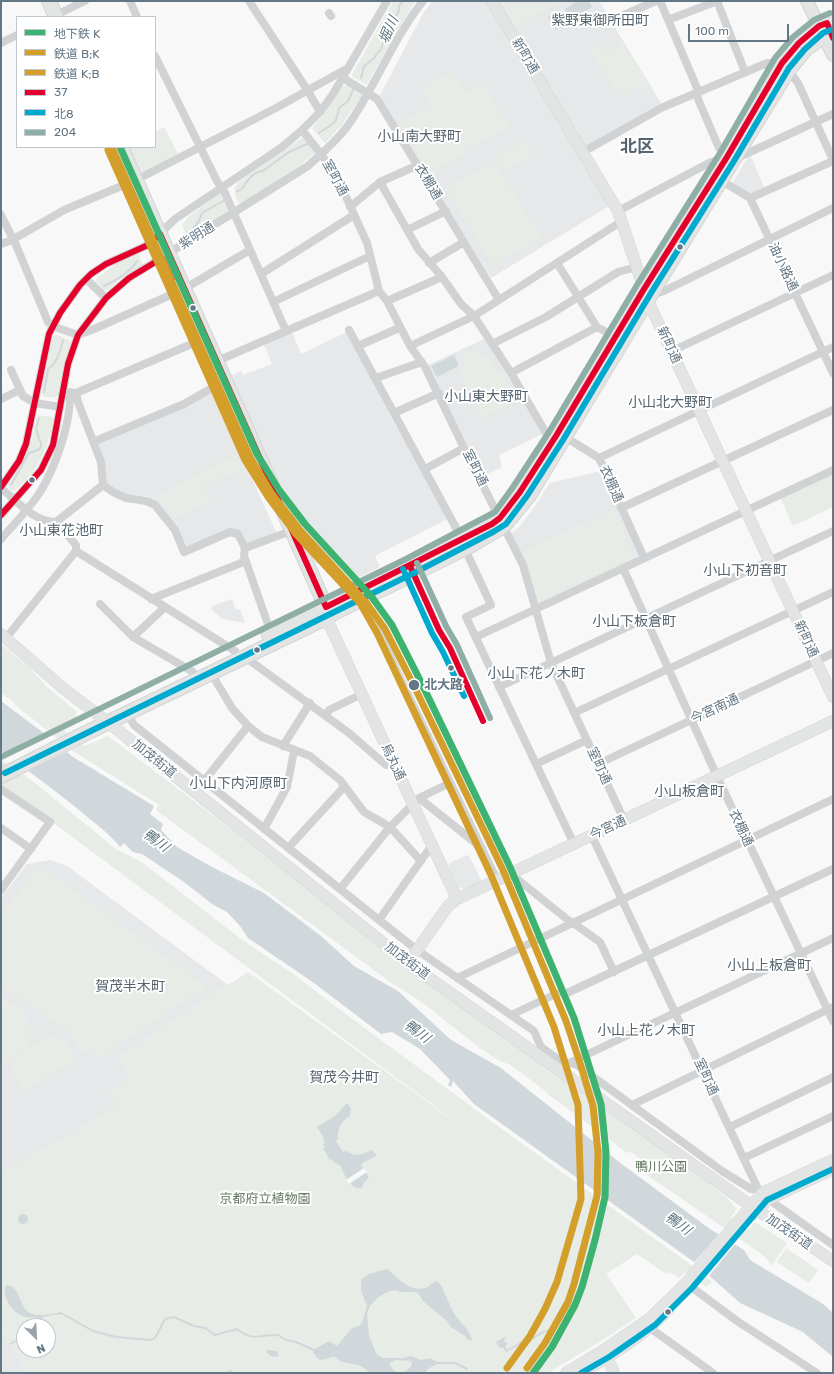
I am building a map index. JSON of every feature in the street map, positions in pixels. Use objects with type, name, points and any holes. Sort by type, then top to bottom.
[{"type":"highway","points":[[49,1],[57,13]]},
{"type":"highway","name":"烏丸通","points":[[114,148],[132,182],[157,237],[326,616]]},
{"type":"highway","name":"烏丸通","points":[[121,148],[132,182]]},
{"type":"highway","name":"烏丸通","points":[[202,340],[217,361],[222,382]]},
{"type":"highway","points":[[104,720],[128,713],[211,673],[271,634],[326,616]]},
{"type":"highway","points":[[1,776],[193,672],[240,654],[326,616]]},
{"type":"highway","points":[[1,766],[82,731]]},
{"type":"main road","points":[[807,1],[829,30]]},
{"type":"main road","points":[[817,1],[829,30],[833,55]]},
{"type":"main road","points":[[326,616],[364,599],[464,544],[492,524],[502,522],[520,492],[561,437],[646,295],[719,179],[730,157],[785,67],[829,30]]},
{"type":"main road","points":[[561,437],[616,337],[646,295]]},
{"type":"main road","points":[[326,616],[464,544]]},
{"type":"street","points":[[57,13],[86,1]]},
{"type":"street","points":[[130,1],[138,16]]},
{"type":"street","points":[[250,1],[320,112]]},
{"type":"street","name":"紫明通","points":[[1,488],[19,461],[26,444],[49,334],[52,326],[72,296],[91,274],[106,264],[148,245],[175,219],[282,148],[302,130],[320,112],[333,94],[387,1]]},
{"type":"street","name":"紫明通","points":[[1,515],[40,470],[53,445],[60,407],[70,392],[68,364],[78,335],[106,298],[129,278],[308,166],[321,154],[348,126],[411,16],[422,1]]},
{"type":"street","name":"新町通","points":[[492,1],[620,216],[646,295],[833,697]]},
{"type":"street","points":[[612,20],[656,1]]},
{"type":"street","points":[[660,1],[697,88],[698,99],[719,148],[730,157]]},
{"type":"street","points":[[668,20],[717,1],[745,72]]},
{"type":"street","points":[[1,43],[16,36]]},
{"type":"street","points":[[156,58],[217,181],[225,193],[286,331]]},
{"type":"street","points":[[583,152],[661,108],[697,92],[767,63],[785,67],[798,83],[833,160],[750,198],[719,179]]},
{"type":"street","points":[[1,244],[12,240],[64,210],[132,182],[308,91],[349,67]]},
{"type":"street","name":"衣棚通","points":[[343,78],[377,98],[499,300]]},
{"type":"street","points":[[410,346],[474,316],[557,263],[620,216],[711,162],[730,157],[833,114]]},
{"type":"street","name":"室町通","points":[[302,130],[338,179],[367,243],[379,291],[387,301],[399,328],[422,362],[439,393],[464,448],[523,564],[551,663],[624,820]]},
{"type":"street","points":[[350,207],[380,182],[418,165]]},
{"type":"street","name":"衣棚通","points":[[380,182],[418,249],[442,277],[461,304],[474,316],[511,372],[546,433],[570,440],[599,458],[644,558]]},
{"type":"street","name":"油小路通","points":[[750,198],[833,373]]},
{"type":"street","points":[[646,295],[664,291],[833,208]]},
{"type":"street","points":[[407,230],[446,211]]},
{"type":"street","points":[[1,215],[12,240],[16,245],[48,322],[52,326],[78,335],[181,290],[250,250]]},
{"type":"street","points":[[261,274],[354,215]]},
{"type":"street","points":[[429,263],[464,242]]},
{"type":"street","points":[[273,302],[370,256]]},
{"type":"street","points":[[557,263],[597,326],[616,337]]},
{"type":"street","points":[[492,344],[546,317],[618,272],[637,267]]},
{"type":"street","points":[[672,351],[833,275]]},
{"type":"street","points":[[387,301],[442,277]]},
{"type":"street","points":[[86,279],[106,298]]},
{"type":"street","points":[[217,361],[379,291]]},
{"type":"street","points":[[511,372],[597,326]]},
{"type":"street","points":[[358,346],[399,328]]},
{"type":"street","points":[[349,330],[464,544],[491,605],[466,617],[574,844]]},
{"type":"street","points":[[70,392],[202,340]]},
{"type":"street","points":[[599,458],[833,347]]},
{"type":"street","points":[[376,378],[422,362]]},
{"type":"street","points":[[11,370],[23,396],[35,403],[60,407]]},
{"type":"street","points":[[93,442],[184,404],[222,382]]},
{"type":"street","points":[[1,399],[20,390]]},
{"type":"street","points":[[70,392],[78,402],[93,442],[100,462],[103,485],[126,498],[146,500],[155,505],[175,530],[184,552],[232,532],[240,536],[245,548],[244,556],[271,634]]},
{"type":"street","points":[[1,539],[27,510],[41,489],[62,445],[70,406],[70,392]]},
{"type":"street","points":[[394,413],[439,393]]},
{"type":"street","points":[[621,508],[833,410]]},
{"type":"street","points":[[425,469],[464,448]]},
{"type":"street","points":[[476,637],[833,470]]},
{"type":"street","points":[[1,488],[27,510],[47,522],[56,522],[103,485]]},
{"type":"street","points":[[3,636],[76,551],[76,545],[56,522]]},
{"type":"street","points":[[499,687],[833,531]]},
{"type":"street","points":[[245,548],[288,532]]},
{"type":"street","points":[[76,551],[240,654],[326,714],[386,765],[394,762]]},
{"type":"street","points":[[151,599],[246,560]]},
{"type":"street","name":"衣棚通","points":[[623,568],[747,840],[801,953],[830,1008],[833,1021]]},
{"type":"street","points":[[574,713],[833,592]]},
{"type":"street","points":[[364,599],[399,676],[497,880]]},
{"type":"street","points":[[100,604],[133,637],[193,672]]},
{"type":"street","points":[[133,637],[165,607]]},
{"type":"street","name":"烏丸通","points":[[326,616],[394,762],[416,801],[432,845],[457,899]]},
{"type":"street","name":"加茂街道","points":[[3,636],[64,689],[408,963],[750,1212],[833,1261]]},
{"type":"street","name":"今宮南通","points":[[598,764],[833,653]]},
{"type":"street","points":[[211,673],[232,708],[248,726],[262,737],[310,756],[340,780],[364,812],[390,827],[421,861]]},
{"type":"street","points":[[326,714],[329,710],[362,694]]},
{"type":"street","points":[[283,746],[310,703]]},
{"type":"street","points":[[128,713],[134,725],[417,950],[534,1031],[541,1047],[559,1060],[577,1065],[722,1171],[751,1189],[763,1194],[831,1242]]},
{"type":"street","name":"今宮通","points":[[408,963],[448,906],[457,899],[833,721]]},
{"type":"street","points":[[204,781],[248,726]]},
{"type":"street","points":[[536,764],[587,740]]},
{"type":"street","points":[[264,829],[287,787],[294,750]]},
{"type":"street","points":[[340,889],[390,827],[416,801],[450,783]]},
{"type":"street","points":[[288,848],[344,787]]},
{"type":"street","points":[[1,789],[50,822],[1,890]]},
{"type":"street","points":[[457,978],[833,799]]},
{"type":"street","points":[[416,801],[482,848]]},
{"type":"street","points":[[1,828],[31,849]]},
{"type":"street","name":"室町通","points":[[592,836],[744,1158],[763,1194]]},
{"type":"street","points":[[379,920],[432,845]]},
{"type":"street","points":[[512,1015],[560,992],[565,994],[614,972],[833,869]]},
{"type":"street","points":[[511,874],[568,920],[600,942],[614,972]]},
{"type":"street","points":[[568,1063],[833,938]]},
{"type":"street","points":[[632,1105],[830,1008]]},
{"type":"street","points":[[730,1127],[833,1077]]},
{"type":"street","points":[[744,1158],[833,1116]]},
{"type":"street","points":[[566,1373],[631,1343],[650,1328],[750,1212],[763,1194],[832,1165]]},
{"type":"street","points":[[581,1373],[649,1319],[690,1283]]},
{"type":"street","points":[[690,1283],[737,1321],[817,1373]]},
{"type":"street","points":[[650,1328],[712,1373]]},
{"type":"street","points":[[606,1354],[614,1373]]},
{"type":"shaded area","points":[[433,1],[487,1],[609,206],[491,278],[379,97],[424,12]]},
{"type":"shaded area","points":[[497,1],[599,1],[661,103],[585,147]]},
{"type":"shaded area","points":[[749,155],[765,189],[754,194],[748,194],[732,184]]},
{"type":"shaded area","points":[[292,332],[301,354],[347,332],[396,427],[424,472],[449,518],[375,556],[380,567],[356,579],[349,568],[346,569],[316,563],[230,376],[241,371],[243,375],[272,364],[263,343]]},
{"type":"shaded area","points":[[484,339],[544,433],[499,455],[502,467],[483,477],[428,365]]},
{"type":"shaded area","points":[[212,390],[277,534],[248,544],[242,533],[231,529],[189,548],[186,546],[178,528],[160,505],[147,496],[125,495],[108,486],[98,443],[149,423],[186,405]]},
{"type":"shaded area","points":[[601,471],[638,556],[635,560],[539,605],[536,604],[511,534],[519,527],[533,509],[550,483]]},
{"type":"shaded area","points":[[232,599],[236,610],[240,609],[245,623],[222,619],[211,608],[212,606]]},
{"type":"shaded area","points":[[467,855],[474,865],[482,882],[464,889],[458,887],[448,864]]},
{"type":"shaded area","points":[[51,860],[67,866],[228,985],[120,1056],[130,1078],[118,1106],[1,1174],[1,1058],[4,1061],[27,1015],[1,998],[1,898],[27,864]]},
{"type":"shaded area","points":[[1,1330],[16,1355],[16,1358],[18,1358],[27,1373],[1,1373]]},
{"type":"green space","points":[[393,1],[415,1],[367,84],[365,84],[351,76]]},
{"type":"green space","points":[[500,1],[560,1],[515,28]]},
{"type":"green space","points":[[623,44],[649,86],[641,90],[639,87],[623,97],[619,91],[617,92],[590,49],[597,45],[601,48],[603,47],[606,52]]},
{"type":"green space","points":[[452,71],[465,94],[483,83],[509,126],[430,173],[400,123],[431,105],[422,89]]},
{"type":"green space","points":[[349,84],[360,91],[362,96],[341,126],[325,143],[312,128],[326,111],[340,88]]},
{"type":"green space","points":[[164,127],[178,154],[141,175],[128,148],[156,148],[156,131]]},
{"type":"green space","points":[[303,137],[315,152],[314,154],[294,170],[243,203],[239,203],[235,193],[235,188],[238,182]]},
{"type":"green space","points":[[524,140],[533,155],[505,172],[496,157]]},
{"type":"green space","points":[[494,160],[541,237],[493,266],[446,189]]},
{"type":"green space","points":[[220,193],[224,197],[229,208],[227,214],[187,237],[182,225],[189,216]]},
{"type":"green space","points":[[139,254],[143,265],[123,277],[108,290],[104,290],[96,281],[97,278],[117,263]]},
{"type":"green space","points":[[54,335],[58,335],[71,343],[59,395],[56,397],[47,397],[43,396],[41,392]]},
{"type":"green space","points":[[475,348],[477,352],[483,355],[486,354],[498,373],[501,372],[518,400],[482,418],[464,387],[467,385],[459,370],[466,366],[461,355]]},
{"type":"green space","points":[[37,415],[54,417],[48,442],[42,457],[29,477],[24,483],[13,491],[8,485],[21,464],[32,439]]},
{"type":"green space","points":[[237,454],[243,468],[204,486],[211,501],[175,518],[163,504],[155,498]]},
{"type":"green space","points":[[833,472],[833,507],[793,526],[780,497]]},
{"type":"green space","points":[[614,509],[634,557],[539,602],[526,563],[521,553]]},
{"type":"green space","name":"鴨川公園","points":[[1,644],[31,669],[47,687],[76,711],[76,722],[62,729],[84,746],[108,736],[227,826],[405,968],[575,1086],[707,1182],[726,1197],[737,1209],[731,1217],[748,1230],[755,1222],[787,1243],[772,1265],[763,1255],[640,1170],[645,1163],[633,1153],[626,1152],[509,1064],[491,1055],[424,1004],[393,984],[156,810],[159,805],[73,751],[14,704],[15,703],[1,693]]},
{"type":"green space","name":"京都府立植物園","points":[[1,760],[30,779],[116,849],[143,863],[241,939],[296,976],[495,1124],[691,1265],[712,1282],[706,1287],[685,1272],[679,1278],[669,1272],[666,1274],[637,1254],[606,1274],[636,1318],[548,1373],[27,1373],[18,1358],[56,1358],[56,1318],[16,1318],[16,1355],[1,1330],[1,1173],[117,1106],[109,1091],[130,1078],[120,1056],[248,972],[483,1142],[1,784]]},
{"type":"green space","points":[[36,868],[48,871],[207,987],[98,1057],[77,1049],[66,1029],[1,984],[1,916]]},
{"type":"green space","points":[[1,998],[27,1015],[24,1021],[33,1029],[26,1047],[4,1061],[1,1058]]},
{"type":"green space","points":[[54,1033],[67,1043],[77,1059],[24,1091],[6,1061]]},
{"type":"green space","points":[[786,1248],[818,1270],[809,1283],[777,1262]]},
{"type":"water","points":[[578,1],[588,1],[592,7],[571,20],[565,9]]},
{"type":"water","points":[[555,13],[562,26],[556,30],[548,17]]},
{"type":"water","points":[[454,355],[459,366],[437,377],[431,366]]},
{"type":"water","name":"鴨川","points":[[1,701],[73,757],[154,806],[150,814],[163,824],[161,830],[177,847],[210,866],[264,893],[321,936],[354,966],[398,991],[451,1040],[501,1068],[623,1165],[710,1229],[744,1250],[750,1260],[823,1304],[833,1313],[833,1357],[803,1332],[740,1303],[694,1262],[474,1104],[453,1081],[451,1087],[448,1085],[450,1080],[420,1049],[392,1032],[381,1034],[314,983],[248,938],[240,926],[227,912],[212,904],[184,882],[142,854],[133,852],[124,843],[120,847],[106,832],[79,810],[1,751]]},
{"type":"water","points":[[346,1104],[348,1104],[351,1109],[350,1116],[344,1120],[340,1126],[338,1139],[336,1141],[343,1152],[346,1151],[358,1155],[371,1150],[377,1155],[361,1164],[369,1178],[365,1181],[362,1188],[351,1185],[340,1165],[336,1162],[334,1163],[332,1159],[330,1160],[323,1148],[325,1147],[323,1144],[325,1143],[324,1138],[317,1127],[335,1116]]},
{"type":"water","points":[[23,1214],[28,1219],[23,1224],[18,1219]]},
{"type":"water","points":[[387,1269],[404,1283],[419,1289],[427,1287],[436,1281],[440,1284],[453,1311],[468,1331],[472,1340],[468,1340],[465,1336],[451,1327],[447,1321],[424,1302],[417,1292],[400,1292],[396,1290],[387,1292],[377,1298],[370,1306],[367,1314],[369,1336],[377,1355],[383,1358],[403,1358],[411,1356],[421,1360],[430,1358],[437,1362],[436,1365],[429,1368],[425,1373],[369,1373],[362,1366],[343,1362],[335,1357],[323,1360],[318,1359],[313,1352],[315,1349],[329,1341],[337,1346],[352,1328],[359,1326],[362,1323],[367,1306],[361,1291],[361,1282],[362,1279],[369,1274]],"holes":[[[395,1360],[411,1361],[412,1364],[407,1370],[398,1373],[395,1372],[390,1365],[390,1363]]]},
{"type":"water","points":[[7,1285],[12,1286],[26,1310],[33,1314],[60,1314],[39,1318],[26,1317],[19,1314],[12,1308],[7,1300],[5,1288]]},
{"type":"water","points":[[559,1313],[559,1319],[553,1323],[550,1330],[538,1336],[529,1343],[521,1344],[506,1352],[503,1347],[500,1348],[496,1342],[505,1337],[505,1343],[507,1342],[508,1344],[505,1346],[507,1350],[522,1341],[528,1341],[539,1333],[550,1329],[553,1322]]},
{"type":"water","points":[[267,1350],[277,1351],[279,1356],[271,1356],[267,1353]]},
{"type":"pier","points":[[49,734],[69,751],[26,771],[5,756]]},
{"type":"pier","points":[[364,1168],[367,1172],[349,1184],[346,1180]]},
{"type":"pier","points":[[720,1233],[736,1243],[708,1277],[693,1264]]},
{"type":"waterway","name":"堀川","points":[[361,78],[364,66],[373,59],[381,49],[389,26],[395,18],[399,10],[399,6],[403,1]]},
{"type":"waterway","name":"堀川","points":[[319,133],[334,123],[339,108],[348,101],[353,90]]},
{"type":"waterway","name":"堀川","points":[[237,191],[241,190],[253,175],[263,171],[289,152],[307,144]]},
{"type":"waterway","name":"堀川","points":[[193,228],[199,221],[202,213],[223,201]]},
{"type":"waterway","name":"堀川","points":[[104,286],[123,275],[137,261]]},
{"type":"waterway","name":"堀川","points":[[44,392],[48,369],[56,360],[63,340]]},
{"type":"waterway","name":"堀川","points":[[11,485],[29,453],[38,450],[41,447],[36,429],[39,418]]},
{"type":"waterway","points":[[58,1314],[61,1313],[93,1331],[116,1337],[150,1340],[155,1338],[165,1319],[174,1317],[194,1326],[205,1328],[215,1335],[237,1329],[248,1336],[253,1337],[278,1335],[286,1340],[296,1342],[314,1350]]},
{"type":"waterway","points":[[10,1344],[16,1341]]},
{"type":"waterway","points":[[436,1363],[455,1363],[467,1369]]},
{"type":"waterway","points":[[226,1373],[231,1371]]},
{"type":"metro line","name":"K","points":[[120,148],[257,454],[279,490],[305,524],[371,596],[392,625],[510,867],[574,1018],[601,1104],[606,1152],[605,1197],[582,1287],[575,1305],[552,1347],[533,1373]]},
{"type":"rail line","name":"K;B","points":[[108,150],[245,460],[268,497],[295,533],[360,603],[377,633],[491,875],[554,1027],[578,1105],[581,1199],[557,1282],[545,1309],[530,1336],[507,1368]]},
{"type":"rail line","name":"B;K","points":[[113,150],[250,457],[272,494],[299,529],[365,601],[385,629],[503,870],[566,1021],[593,1106],[598,1152],[597,1196],[568,1302],[545,1343],[527,1368]]},
{"type":"transit line","name":"204","points":[[1,757],[406,559],[495,512],[549,432],[637,285],[720,153],[775,58],[793,37],[814,20],[830,13]]},
{"type":"transit line","name":"37","points":[[1,487],[19,461],[26,444],[49,334],[60,313],[80,285],[91,274],[106,264],[148,245],[160,234],[326,607],[492,524],[500,518],[520,492],[556,436],[644,289],[727,157],[782,63],[799,43],[819,26],[827,23],[833,38]]},
{"type":"transit line","name":"北8","points":[[5,773],[414,573],[506,524],[527,496],[563,440],[651,293],[734,161],[789,68],[805,49],[823,33],[833,29]]},
{"type":"transit line","name":"37","points":[[1,515],[41,470],[53,445],[68,364],[78,335],[106,298],[129,278],[162,258],[172,280]]},
{"type":"transit line","name":"204","points":[[417,563],[446,626],[457,645],[490,718]]},
{"type":"transit line","name":"37","points":[[410,566],[439,630],[450,648],[483,721]]},
{"type":"transit line","name":"北8","points":[[403,569],[432,633],[443,652],[464,696]]},
{"type":"transit line","name":"北8","points":[[581,1373],[609,1357],[655,1325],[692,1288],[767,1200],[833,1169]]},
{"type":"place","name":"北大路","points":[[414,685]]},
{"type":"district","name":"紫野東御所田町","points":[[600,21]]},
{"type":"district","name":"小山南大野町","points":[[419,137]]},
{"type":"district","name":"北区","points":[[637,147]]},
{"type":"district","name":"小山東大野町","points":[[486,397]]},
{"type":"district","name":"小山北大野町","points":[[670,403]]},
{"type":"district","name":"小山東花池町","points":[[61,531]]},
{"type":"district","name":"小山下初音町","points":[[745,571]]},
{"type":"district","name":"小山下板倉町","points":[[634,622]]},
{"type":"district","name":"小山下花ノ木町","points":[[536,674]]},
{"type":"district","name":"小山下内河原町","points":[[238,784]]},
{"type":"district","name":"小山板倉町","points":[[689,792]]},
{"type":"district","name":"小山上板倉町","points":[[769,966]]},
{"type":"district","name":"賀茂半木町","points":[[130,987]]},
{"type":"district","name":"小山上花ノ木町","points":[[646,1031]]},
{"type":"district","name":"賀茂今井町","points":[[344,1078]]}]
